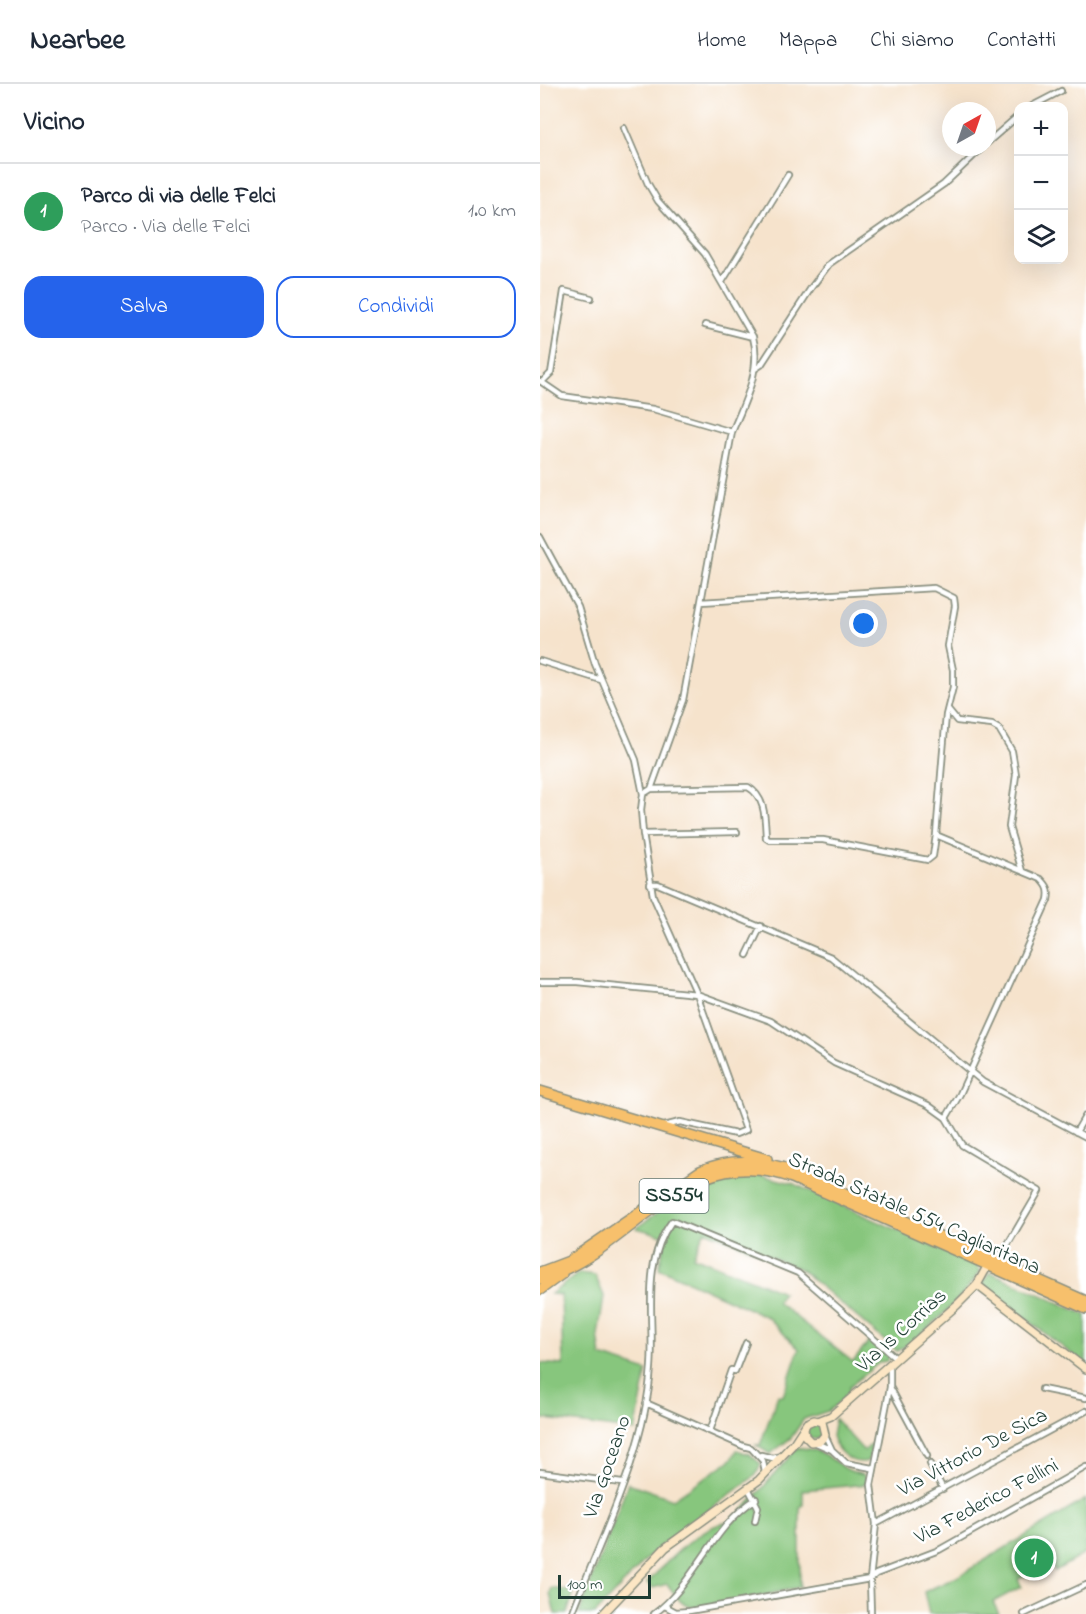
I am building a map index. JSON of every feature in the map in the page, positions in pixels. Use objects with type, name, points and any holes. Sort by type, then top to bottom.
[{"type":"highway","points":[[540,1091],[749,1151],[791,1170]]},
{"type":"highway","name":"Strada Statale 554 Cagliaritana","points":[[540,1272],[569,1261],[690,1176],[712,1166],[739,1161],[762,1161],[791,1170],[1086,1301]]},
{"type":"highway","name":"Strada Statale 554 Cagliaritana","points":[[540,1279],[570,1268],[692,1183],[715,1172],[749,1167],[792,1178],[1086,1309]]},
{"type":"highway","points":[[540,1290],[570,1268]]},
{"type":"street","points":[[1040,102],[1061,91]]},
{"type":"street","points":[[996,135],[1014,119]]},
{"type":"street","points":[[624,129],[653,192],[705,254],[753,338],[757,350],[755,369],[732,432],[683,700],[651,789]]},
{"type":"street","points":[[755,369],[765,360],[805,296],[829,264],[944,184],[974,156]]},
{"type":"street","points":[[722,282],[788,175]]},
{"type":"street","points":[[591,298],[564,291],[551,373],[541,382],[562,396],[653,409],[732,432]]},
{"type":"street","points":[[705,325],[753,338]]},
{"type":"street","points":[[540,537],[578,607],[601,680],[636,760],[643,794],[641,810],[650,884],[697,994],[746,1130],[736,1134],[680,1122],[662,1126]]},
{"type":"street","points":[[643,794],[651,789],[748,786],[756,793],[763,807],[766,838],[770,840],[823,840],[928,860],[933,856],[954,670],[948,646],[955,606],[954,598],[945,591],[934,588],[701,602]]},
{"type":"street","points":[[540,661],[601,680]]},
{"type":"street","points":[[948,709],[957,721],[992,725],[999,729],[1012,751],[1016,775],[1009,827],[1022,871]]},
{"type":"street","points":[[643,834],[737,832]]},
{"type":"street","points":[[936,835],[1022,871],[1047,885],[1050,891],[1048,900],[946,1118]]},
{"type":"street","points":[[650,884],[658,884],[831,957],[969,1072],[1086,1137]]},
{"type":"street","points":[[747,955],[761,926]]},
{"type":"street","points":[[540,982],[577,982],[697,994],[771,1021],[834,1063],[928,1105],[946,1118],[962,1145],[1039,1191],[998,1262]]},
{"type":"street","points":[[1076,1132],[1086,1115]]},
{"type":"street","name":"Via Goceano","points":[[572,1614],[637,1445],[651,1368],[652,1271],[663,1233],[672,1221],[798,1273],[897,1360]]},
{"type":"street","name":"Via Is Corrias","points":[[818,1421],[831,1416],[897,1360],[977,1286],[988,1265]]},
{"type":"street","points":[[977,1286],[1086,1369]]},
{"type":"street","points":[[710,1431],[731,1370],[735,1371],[746,1343]]},
{"type":"street","points":[[871,1614],[870,1579],[876,1524],[871,1492],[872,1468],[890,1387],[890,1366]]},
{"type":"street","points":[[1049,1391],[1050,1382]]},
{"type":"street","points":[[890,1387],[927,1456]]},
{"type":"street","points":[[1042,1389],[1086,1398]]},
{"type":"street","points":[[646,1403],[752,1448],[763,1461],[765,1474]]},
{"type":"street","name":"Via Vittorio De Sica","points":[[876,1524],[1086,1411]]},
{"type":"street","points":[[794,1443],[822,1440],[831,1416]]},
{"type":"street","points":[[603,1614],[665,1548],[765,1474],[794,1443],[808,1422],[818,1421],[826,1432],[832,1449]]},
{"type":"street","points":[[804,1428],[812,1441],[832,1449],[846,1463],[872,1468]]},
{"type":"street","points":[[758,1454],[773,1458],[781,1456]]},
{"type":"street","points":[[930,1464],[944,1489]]},
{"type":"street","name":"Via Federico Fellini","points":[[665,1606],[676,1612],[689,1611],[870,1579],[876,1574],[939,1550],[1086,1467]]},
{"type":"street","points":[[540,1472],[622,1483]]},
{"type":"street","points":[[748,1488],[756,1499],[758,1507],[754,1521]]},
{"type":"street","points":[[654,1614],[665,1606],[731,1518],[756,1499]]},
{"type":"street","points":[[1024,1614],[1046,1606],[1086,1585]]},
{"type":"street","points":[[1046,1606],[1049,1614]]},
{"type":"green space","points":[[752,1173],[792,1183],[976,1265],[980,1271],[942,1315],[897,1351],[800,1269],[705,1230],[693,1256],[783,1292],[777,1302],[853,1362],[870,1340],[889,1357],[887,1361],[880,1362],[850,1386],[848,1395],[828,1411],[804,1419],[791,1438],[770,1454],[756,1445],[760,1445],[778,1395],[783,1396],[799,1349],[767,1317],[659,1268],[666,1236],[636,1228],[693,1188],[720,1176]]},
{"type":"green space","points":[[990,1272],[1086,1315],[1086,1365],[985,1287],[983,1282]]},
{"type":"green space","points":[[579,1273],[595,1275],[604,1296],[598,1335],[601,1356],[647,1371],[635,1431],[540,1418],[540,1363],[563,1365],[561,1295],[551,1294]]},
{"type":"green space","points":[[835,1419],[864,1451],[874,1442],[868,1461],[850,1459],[837,1447],[832,1436]]},
{"type":"green space","points":[[815,1423],[823,1431],[815,1439],[807,1431]]},
{"type":"green space","points":[[797,1448],[809,1449],[826,1455],[846,1469],[864,1475],[868,1484],[803,1490],[803,1505],[800,1508],[800,1587],[711,1606],[690,1607],[677,1597],[667,1584],[653,1588],[647,1583],[675,1554],[698,1535],[722,1523],[733,1522]]},
{"type":"green space","points":[[737,1450],[749,1454],[761,1464],[756,1475],[654,1551],[595,1614],[579,1614],[628,1483],[673,1499],[732,1459]]},
{"type":"green space","points":[[1086,1499],[1086,1553],[1055,1571],[1049,1563],[1018,1579],[1021,1587],[993,1602],[999,1614],[929,1614],[924,1592],[957,1577]]},
{"type":"green space","points":[[552,1588],[574,1592],[567,1614],[555,1614],[550,1593]]},
{"type":"place","name":"Parco di via delle Felci","points":[[1034,1558]]}]
